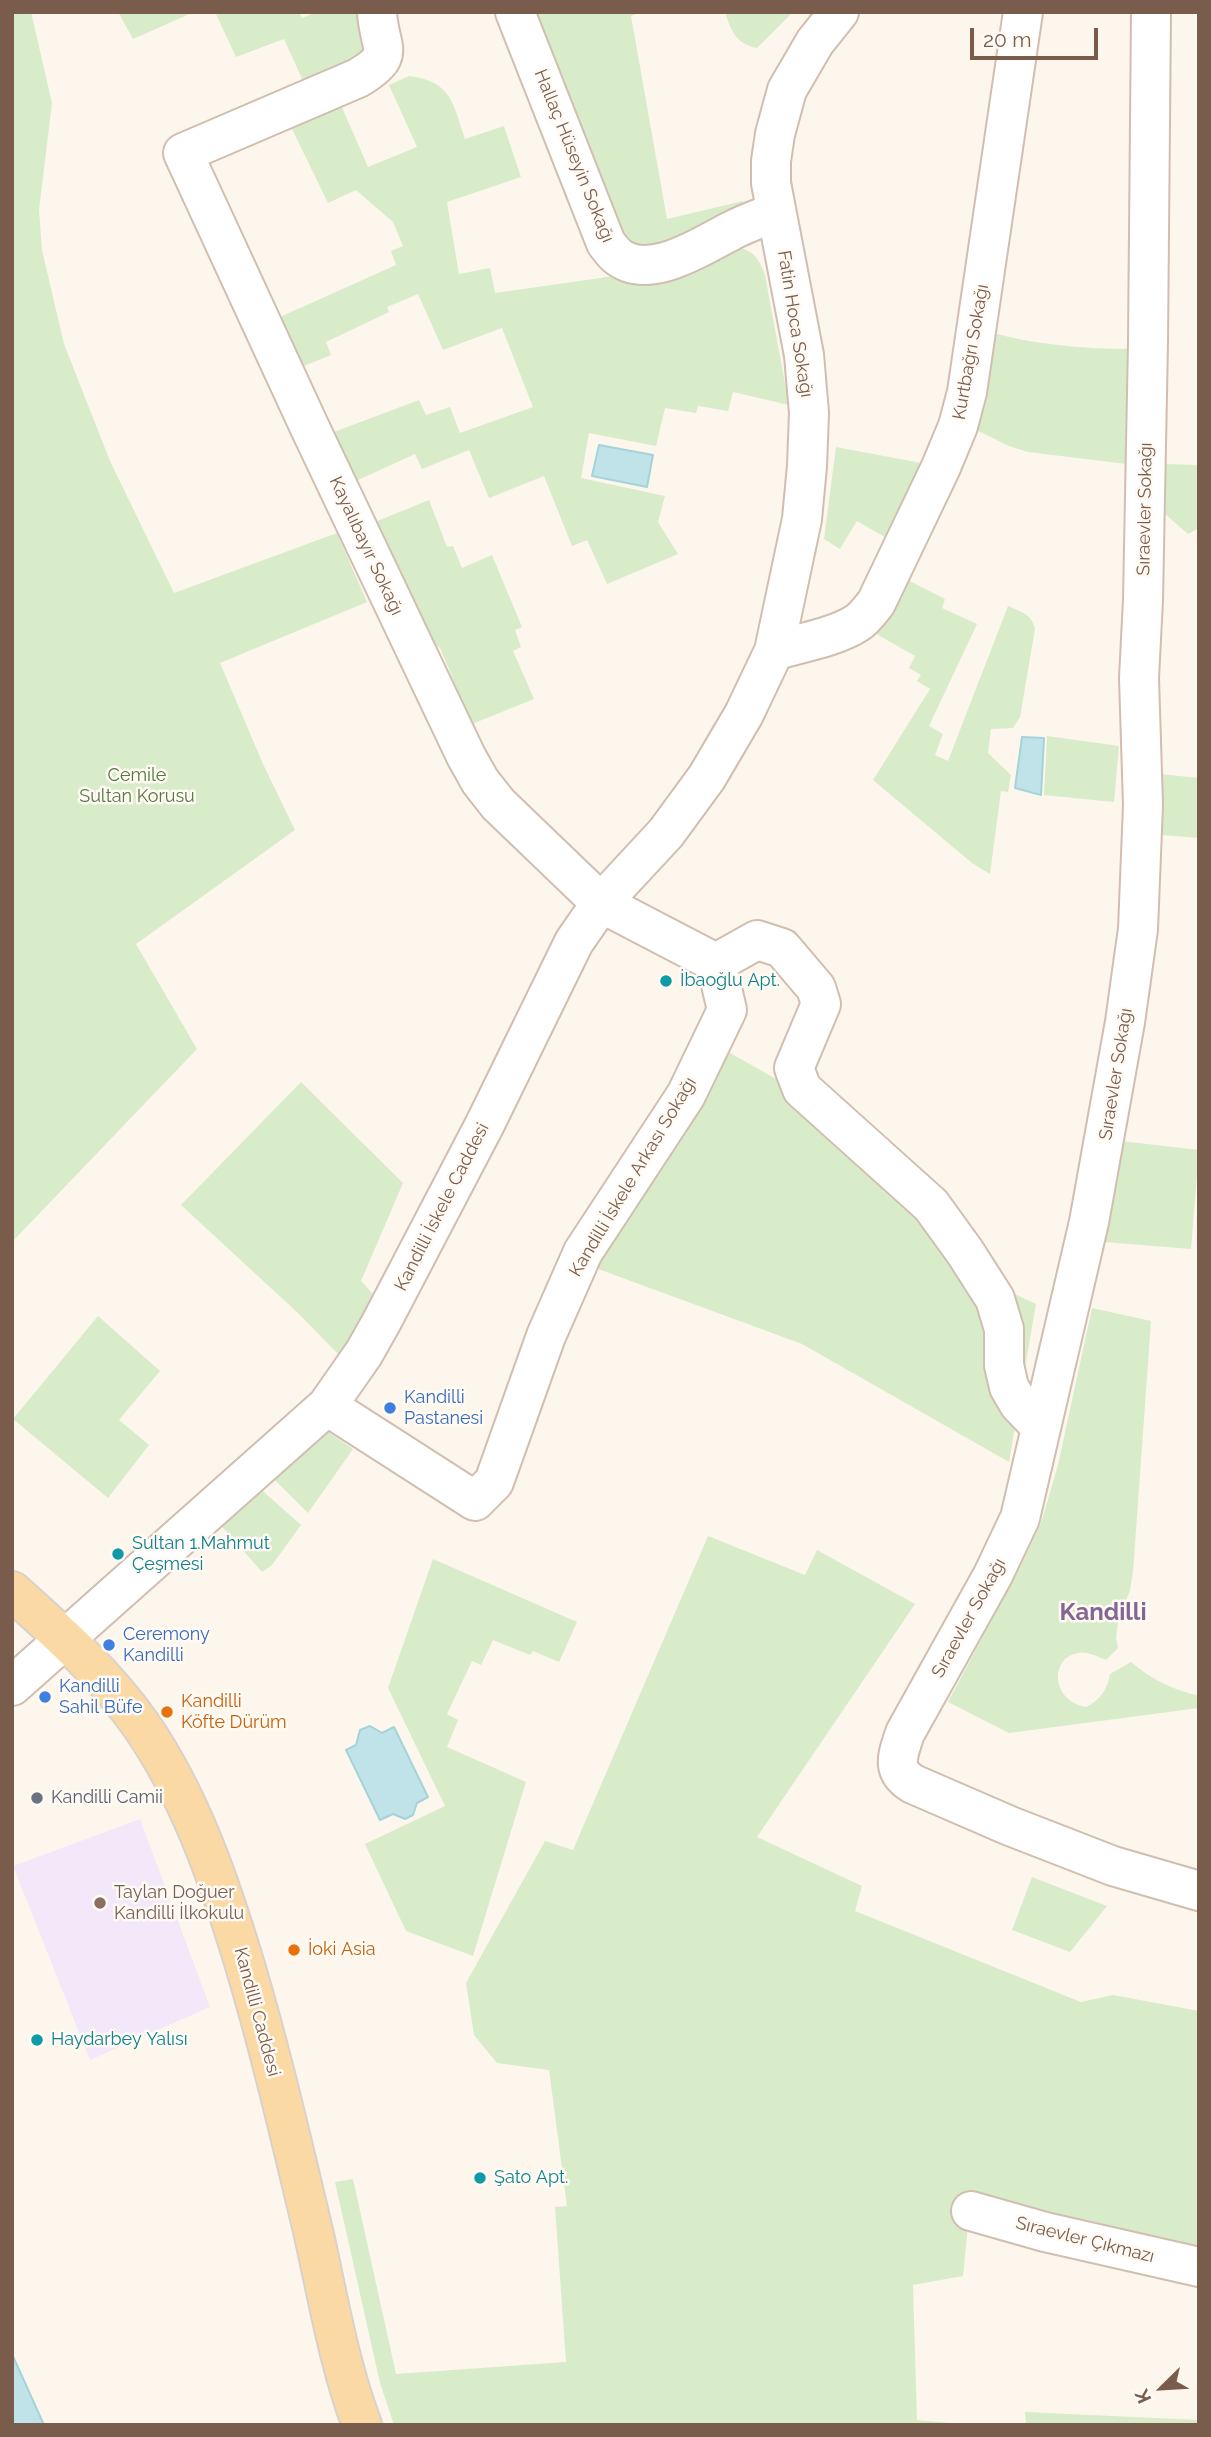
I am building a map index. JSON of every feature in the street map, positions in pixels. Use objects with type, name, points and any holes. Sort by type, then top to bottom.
[{"type":"main road","name":"Kandilli Caddesi","points":[[12,1591],[65,1638],[106,1681],[141,1725],[191,1817],[222,1890],[257,2008],[342,2357],[362,2425]]},
{"type":"street","name":"Kayalıbayır Sokağı","points":[[377,12],[383,52],[381,61],[373,68],[358,78],[183,153],[466,756],[480,781],[498,804],[601,903]]},
{"type":"street","name":"Hallaç Hüseyin Sokağı","points":[[515,12],[606,243],[617,256],[627,262],[640,264],[681,258],[732,230],[776,212]]},
{"type":"street","name":"Fatin Hoca Sokağı","points":[[774,651],[802,519],[809,413],[804,355],[771,183],[771,161],[779,113],[798,69],[839,12]]},
{"type":"street","name":"Kurtbağrı Sokağı","points":[[774,651],[835,632],[857,623],[867,614],[882,590],[958,426],[967,392],[1023,12]]},
{"type":"street","name":"Sıraevler Sokağı","points":[[1151,12],[1148,355],[1139,678],[1143,805],[1138,929],[1108,1128],[1089,1222],[1020,1518],[993,1575],[905,1733],[898,1768],[903,1778],[913,1784],[998,1821],[1113,1866],[1199,1891]]},
{"type":"street","name":"Kandilli İskele Caddesi","points":[[12,1686],[327,1406],[364,1353],[382,1321],[485,1124],[563,961],[601,903],[666,833],[707,777],[744,715],[774,651]]},
{"type":"street","points":[[601,903],[716,963],[757,940],[782,948],[816,988],[821,1004],[794,1068],[802,1089],[930,1205],[965,1252],[995,1299],[1004,1329],[1004,1365],[1009,1387],[1019,1404],[1041,1427]]},
{"type":"street","name":"Kandilli İskele Arkası Sokağı","points":[[327,1406],[475,1501],[485,1493],[494,1482],[546,1336],[583,1252],[686,1095],[727,1010],[716,963]]},
{"type":"street","name":"Sıraevler Çıkmazı","points":[[971,2211],[1045,2232],[1199,2267]]},
{"type":"shaded area","name":"Taylan Doğuer Kandilli İlkokulu","points":[[140,1819],[210,2007],[90,2060],[13,1866]]},
{"type":"green space","name":"Cemile Sultan Korusu","points":[[12,12],[31,12],[52,103],[39,210],[42,250],[64,344],[110,461],[174,593],[337,533],[367,602],[220,663],[263,764],[295,830],[136,944],[197,1049],[12,1242]]},
{"type":"green space","points":[[118,12],[194,12],[133,39]]},
{"type":"green space","points":[[215,12],[299,12],[302,18],[316,12],[358,12],[366,49],[362,56],[304,83],[284,39],[236,57]]},
{"type":"green space","points":[[530,12],[641,12],[631,16],[667,219],[743,201],[745,214],[677,247],[622,245]]},
{"type":"green space","points":[[725,12],[793,12],[757,48],[735,36]]},
{"type":"green space","points":[[409,76],[434,83],[449,96],[465,139],[504,126],[521,177],[447,202],[459,274],[490,268],[495,293],[699,264],[724,244],[746,250],[758,260],[765,275],[789,405],[733,392],[728,411],[698,406],[696,413],[665,408],[656,446],[589,433],[581,478],[665,496],[658,522],[678,554],[607,584],[587,540],[572,546],[544,476],[489,498],[469,450],[422,469],[415,454],[356,481],[334,432],[419,400],[426,415],[450,407],[460,433],[533,407],[502,328],[443,350],[418,294],[387,307],[389,312],[326,342],[331,355],[304,366],[280,317],[396,265],[391,251],[403,246],[393,222],[356,190],[328,203],[292,129],[341,105],[368,167],[417,147],[389,85]]},
{"type":"green space","points":[[981,330],[1055,345],[1132,349],[1135,465],[1028,452],[1009,446],[964,424]]},
{"type":"green space","points":[[836,447],[921,463],[890,540],[857,521],[840,549],[824,539]]},
{"type":"green space","points":[[1161,464],[1199,465],[1199,528],[1188,534],[1165,514]]},
{"type":"green space","points":[[429,500],[447,547],[453,546],[462,568],[492,555],[522,627],[515,630],[521,647],[513,651],[534,699],[472,724],[440,648],[431,642],[375,522]]},
{"type":"green space","points":[[898,575],[945,599],[942,608],[977,624],[929,726],[943,734],[935,755],[948,761],[1008,606],[1025,614],[1034,624],[1020,717],[1013,728],[991,729],[988,753],[1011,775],[1008,792],[1001,791],[990,874],[972,863],[873,780],[930,689],[917,681],[921,675],[909,668],[915,656],[866,628]]},
{"type":"green space","points":[[1047,736],[1119,746],[1114,802],[1044,795]]},
{"type":"green space","points":[[1160,774],[1199,778],[1199,838],[1161,835]]},
{"type":"green space","points":[[718,1046],[776,1079],[806,1114],[866,1163],[972,1274],[1036,1304],[1009,1462],[802,1344],[590,1266]]},
{"type":"green space","points":[[301,1082],[403,1183],[361,1281],[381,1303],[338,1354],[299,1314],[181,1205]]},
{"type":"green space","points":[[1121,1141],[1199,1150],[1191,1249],[1104,1242]]},
{"type":"green space","points":[[1092,1308],[1151,1321],[1133,1572],[1130,1590],[1118,1623],[1118,1648],[1106,1660],[1085,1653],[1069,1657],[1062,1663],[1059,1671],[1060,1689],[1074,1703],[1086,1707],[1102,1694],[1110,1674],[1131,1662],[1163,1683],[1199,1696],[1199,1708],[1009,1733],[948,1702],[1041,1523],[1058,1465]]},
{"type":"green space","points":[[98,1316],[160,1371],[119,1420],[149,1445],[108,1498],[13,1419]]},
{"type":"green space","points":[[319,1426],[353,1449],[308,1513],[271,1476]]},
{"type":"green space","points":[[256,1485],[301,1525],[272,1565],[262,1572],[218,1522]]},
{"type":"green space","points":[[708,1536],[805,1575],[817,1550],[915,1604],[757,1837],[862,1886],[855,1911],[1081,2002],[1113,1995],[1199,2011],[1199,2254],[968,2225],[963,2276],[913,2285],[917,2420],[972,2425],[394,2425],[380,2383],[335,2182],[353,2179],[396,2374],[566,2362],[555,2207],[567,2206],[549,2070],[497,2063],[474,2035],[466,1983],[545,1841],[573,1850]]},
{"type":"green space","points":[[433,1559],[577,1622],[559,1662],[533,1651],[530,1655],[493,1640],[481,1665],[472,1661],[447,1714],[458,1720],[447,1747],[526,1782],[473,1956],[406,1931],[365,1844],[445,1806],[388,1688]]},
{"type":"green space","points":[[1032,1877],[1107,1906],[1070,1952],[1012,1930]]},
{"type":"green space","points":[[1025,2412],[1199,2420],[1199,2425],[1026,2425]]},
{"type":"water","points":[[599,445],[653,455],[647,487],[592,476]]},
{"type":"water","points":[[1022,737],[1044,738],[1041,795],[1015,788]]},
{"type":"water","points":[[370,1726],[382,1733],[394,1727],[428,1797],[417,1803],[413,1815],[405,1819],[393,1814],[380,1820],[346,1750],[356,1745],[360,1730]]},
{"type":"water","points":[[12,2354],[44,2425],[12,2425]]},
{"type":"place","name":"İbaoğlu Apt.","points":[[666,981]]},
{"type":"place","name":"Kandilli Pastanesi","points":[[390,1408]]},
{"type":"place","name":"Sultan 1.Mahmut Çeşmesi","points":[[118,1554]]},
{"type":"place","name":"Ceremony Kandilli","points":[[109,1645]]},
{"type":"place","name":"Kandilli Sahil Büfe","points":[[45,1697]]},
{"type":"place","name":"Kandilli Köfte Dürüm","points":[[167,1712]]},
{"type":"place","name":"Kandilli Camii","points":[[37,1798]]},
{"type":"place","name":"Taylan Doğuer Kandilli İlkokulu","points":[[100,1903]]},
{"type":"place","name":"İoki Asia","points":[[294,1950]]},
{"type":"place","name":"Haydarbey Yalısı","points":[[37,2040]]},
{"type":"place","name":"Şato Apt.","points":[[480,2178]]},
{"type":"district","name":"Kandilli","points":[[1103,1613]]}]
